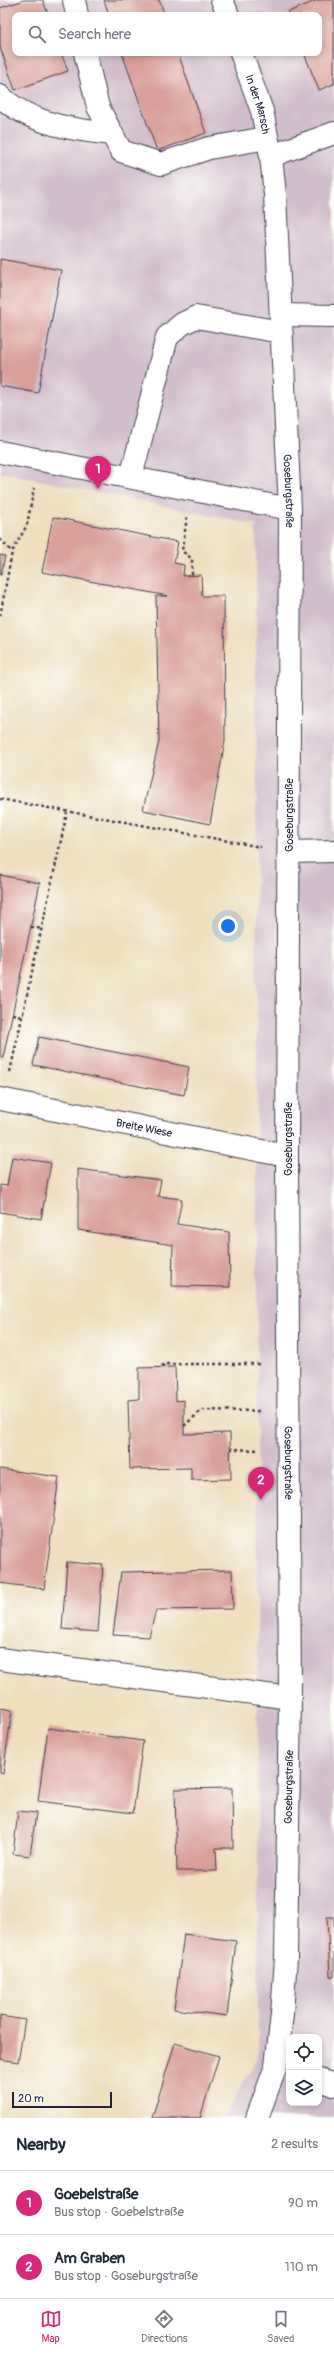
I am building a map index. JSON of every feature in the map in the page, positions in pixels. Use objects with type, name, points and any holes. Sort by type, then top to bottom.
[{"type":"street","points":[[74,0],[76,12]]},
{"type":"street","points":[[222,0],[227,12]]},
{"type":"street","points":[[86,56],[98,107],[122,150],[161,164],[210,148],[269,147],[334,133]]},
{"type":"street","name":"In der Marsch","points":[[242,56],[262,111],[269,147]]},
{"type":"street","points":[[0,96],[11,107],[64,128],[112,134]]},
{"type":"street","name":"Goseburgstraße","points":[[257,2118],[283,2068],[290,1698],[288,1156],[290,509],[281,323],[269,147]]},
{"type":"street","points":[[131,477],[167,337],[182,324],[196,317],[281,323],[334,316]]},
{"type":"street","points":[[0,452],[290,509]]},
{"type":"street","points":[[289,852],[334,851]]},
{"type":"street","name":"Breite Wiese","points":[[2,1099],[288,1156]]},
{"type":"street","points":[[0,1659],[290,1698]]},
{"type":"street","points":[[322,2081],[334,2085]]},
{"type":"path","points":[[0,616],[12,552],[27,525],[40,460]]},
{"type":"path","points":[[191,489],[182,551],[192,559],[192,576]]},
{"type":"path","points":[[0,539],[12,552]]},
{"type":"path","points":[[0,799],[67,813],[289,852]]},
{"type":"path","points":[[2,1099],[42,930],[67,813]]},
{"type":"path","points":[[31,927],[42,930]]},
{"type":"path","points":[[12,1014],[22,1016]]},
{"type":"path","points":[[163,1367],[163,1364],[260,1364]]},
{"type":"path","points":[[184,1426],[202,1410],[260,1412]]},
{"type":"path","points":[[230,1449],[261,1450]]},
{"type":"shaded area","points":[[0,0],[334,0],[334,2118],[224,2118],[258,2056],[256,525],[0,472]]},
{"type":"building","points":[[24,0],[43,0],[47,12],[12,12],[12,56],[62,56],[68,71],[15,90],[0,47],[0,8]]},
{"type":"building","points":[[104,0],[159,0],[164,12],[108,12]]},
{"type":"building","points":[[318,0],[334,0],[334,84],[319,90],[305,56],[322,56],[322,12],[288,12]]},
{"type":"building","points":[[123,56],[179,56],[206,133],[157,151]]},
{"type":"building","points":[[0,259],[61,270],[38,393],[0,386]]},
{"type":"building","points":[[53,517],[178,542],[174,563],[184,565],[183,576],[201,575],[202,596],[224,596],[225,741],[210,824],[143,810],[159,741],[156,596],[168,596],[42,572]]},
{"type":"building","points":[[0,555],[5,556],[1,575],[0,575]]},
{"type":"building","points":[[0,875],[40,883],[3,1058],[0,1057]]},
{"type":"building","points":[[39,1037],[189,1067],[184,1095],[33,1065]]},
{"type":"building","points":[[12,1157],[51,1163],[41,1219],[0,1212],[0,1185],[7,1186]]},
{"type":"building","points":[[78,1169],[161,1180],[158,1196],[182,1199],[177,1224],[229,1232],[230,1287],[172,1286],[173,1245],[78,1230]]},
{"type":"building","points":[[175,1367],[176,1401],[184,1400],[184,1434],[230,1433],[231,1479],[191,1480],[191,1468],[130,1469],[128,1400],[139,1399],[139,1368]]},
{"type":"building","points":[[0,1469],[59,1477],[44,1589],[0,1583]]},
{"type":"building","points":[[67,1562],[103,1565],[98,1632],[62,1629]]},
{"type":"building","points":[[232,1570],[233,1609],[156,1610],[149,1637],[113,1635],[121,1572]]},
{"type":"building","points":[[0,1708],[12,1710],[3,1774],[0,1773]]},
{"type":"building","points":[[48,1728],[143,1741],[133,1813],[38,1801]]},
{"type":"building","points":[[232,1788],[233,1848],[216,1848],[217,1871],[177,1871],[175,1789]]},
{"type":"building","points":[[18,1811],[36,1813],[30,1856],[13,1854]]},
{"type":"building","points":[[327,1917],[334,1917],[334,1977],[330,1977]]},
{"type":"building","points":[[184,1934],[236,1941],[227,2016],[174,2009]]},
{"type":"building","points":[[0,2016],[25,2020],[18,2062],[0,2059]]},
{"type":"building","points":[[175,2043],[219,2056],[200,2118],[152,2118]]},
{"type":"place","name":"Goebelstraße","points":[[98,489]]},
{"type":"place","name":"Am Graben","points":[[261,1500]]}]
